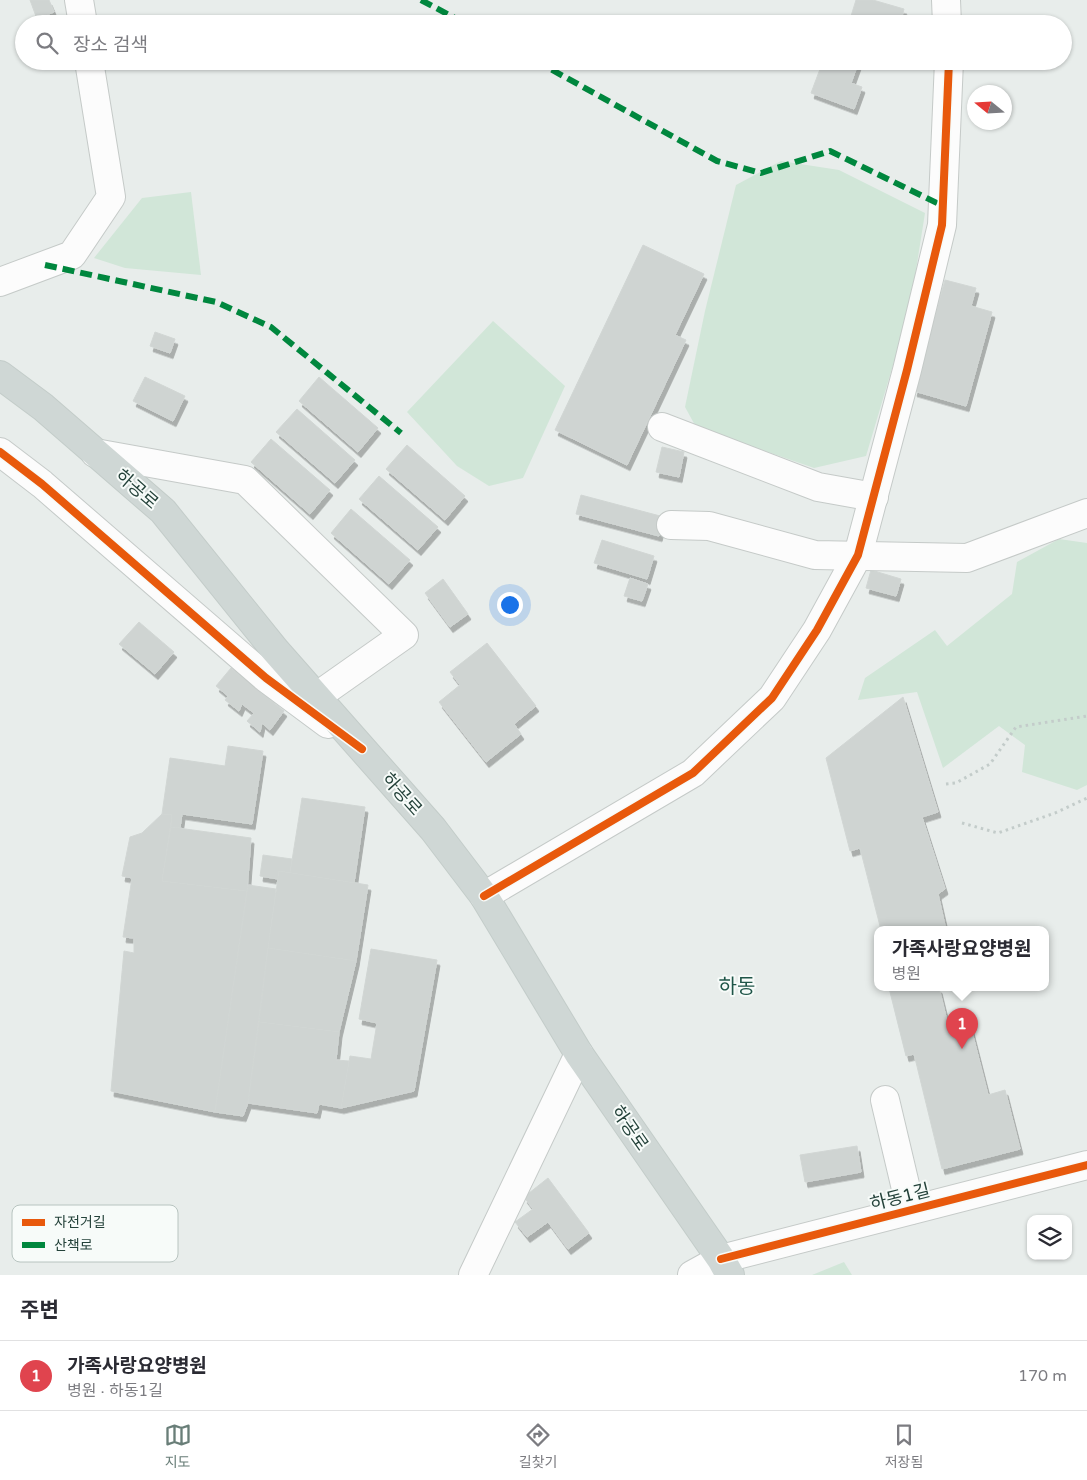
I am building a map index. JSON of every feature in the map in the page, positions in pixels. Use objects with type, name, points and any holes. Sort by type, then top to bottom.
[{"type":"main road","name":"하공로","points":[[0,375],[43,407],[163,511],[275,650],[433,829],[484,896],[579,1054],[726,1267]]},
{"type":"street","points":[[79,0],[82,15]]},
{"type":"street","points":[[946,0],[947,15]]},
{"type":"street","points":[[0,282],[72,255],[111,197],[90,70]]},
{"type":"street","points":[[484,896],[693,772],[772,698],[816,630],[858,555],[908,370],[942,225],[948,70]]},
{"type":"street","points":[[662,427],[818,487],[874,497]]},
{"type":"street","points":[[0,452],[42,484],[266,678],[362,749]]},
{"type":"street","points":[[95,453],[245,480],[404,636],[316,697]]},
{"type":"street","points":[[671,525],[710,526],[816,555],[967,558],[1079,521]]},
{"type":"street","points":[[473,1275],[579,1054]]},
{"type":"street","points":[[885,1100],[911,1210]]},
{"type":"street","name":"하동1길","points":[[692,1275],[726,1267],[911,1210],[1087,1165]]},
{"type":"path","points":[[946,784],[956,783],[990,764],[1016,727],[1087,716]]},
{"type":"path","points":[[962,823],[998,833],[1055,813],[1087,798]]},
{"type":"green space","points":[[781,161],[839,170],[925,213],[910,308],[866,456],[814,468],[696,427],[685,407],[705,311],[736,185]]},
{"type":"green space","points":[[191,192],[201,275],[125,268],[94,258],[142,198]]},
{"type":"green space","points":[[493,321],[565,386],[523,478],[489,486],[457,466],[407,412]]},
{"type":"green space","points":[[1059,539],[1087,543],[1087,785],[1077,790],[1022,772],[1025,745],[999,726],[943,768],[917,692],[858,700],[865,678],[935,630],[947,646],[1012,594],[1017,562]]},
{"type":"green space","points":[[844,1262],[852,1275],[812,1275]]},
{"type":"building","points":[[30,0],[49,0],[54,12],[47,15],[36,15]]},
{"type":"building","points":[[856,0],[873,0],[904,9],[902,15],[851,15]]},
{"type":"building","points":[[820,70],[856,70],[851,83],[862,87],[854,109],[811,93]]},
{"type":"building","points":[[643,245],[704,274],[675,335],[686,340],[627,465],[555,430]]},
{"type":"building","points":[[945,280],[976,288],[971,306],[992,312],[966,406],[914,391]]},
{"type":"building","points":[[155,332],[175,339],[170,353],[150,346]]},
{"type":"building","points":[[145,377],[185,396],[173,421],[133,401]]},
{"type":"building","points":[[319,377],[378,428],[358,452],[299,401]]},
{"type":"building","points":[[297,409],[355,460],[335,483],[276,432]]},
{"type":"building","points":[[271,439],[330,490],[310,514],[251,462]]},
{"type":"building","points":[[407,445],[465,496],[445,520],[386,469]]},
{"type":"building","points":[[662,447],[684,452],[679,477],[656,472]]},
{"type":"building","points":[[379,476],[438,527],[418,550],[359,499]]},
{"type":"building","points":[[581,495],[664,517],[659,536],[576,514]]},
{"type":"building","points":[[351,509],[410,560],[389,584],[331,533]]},
{"type":"building","points":[[602,540],[654,556],[647,579],[594,563]]},
{"type":"building","points":[[871,570],[901,579],[896,596],[866,588]]},
{"type":"building","points":[[630,578],[648,584],[642,601],[624,596]]},
{"type":"building","points":[[443,579],[468,614],[450,627],[425,593]]},
{"type":"building","points":[[139,622],[174,652],[155,674],[119,644]]},
{"type":"building","points":[[487,643],[536,706],[514,724],[521,734],[486,762],[439,702],[460,685],[450,672]]},
{"type":"building","points":[[231,668],[284,711],[270,730],[262,723],[260,732],[247,721],[254,713],[242,704],[239,711],[225,700],[228,696],[216,686]]},
{"type":"building","points":[[903,697],[938,812],[922,817],[945,889],[938,894],[945,926],[880,926],[860,848],[850,851],[826,758]]},
{"type":"building","points":[[228,746],[263,751],[252,824],[182,814],[180,828],[171,827],[172,815],[162,814],[170,758],[225,766]]},
{"type":"building","points":[[302,798],[365,807],[354,883],[290,873]]},
{"type":"building","points":[[162,814],[172,815],[162,881],[247,891],[215,1112],[111,1091],[124,951],[134,953],[134,938],[123,937],[132,878],[122,876],[130,837],[142,833]]},
{"type":"building","points":[[171,827],[251,838],[247,891],[162,881]]},
{"type":"building","points":[[263,855],[292,859],[290,873],[279,871],[278,879],[260,876]]},
{"type":"building","points":[[279,871],[368,885],[356,961],[268,948]]},
{"type":"building","points":[[248,885],[276,889],[248,1103],[243,1116],[215,1112]]},
{"type":"building","points":[[268,948],[356,961],[339,1032],[259,1022]]},
{"type":"building","points":[[371,949],[437,960],[414,1091],[341,1108],[350,1056],[371,1059],[377,1023],[359,1019]]},
{"type":"building","points":[[890,991],[940,991],[950,1033],[971,1028],[988,1095],[1005,1090],[1020,1149],[942,1169],[914,1054],[906,1056]]},
{"type":"building","points":[[259,1022],[339,1032],[336,1060],[349,1061],[341,1108],[319,1104],[317,1113],[248,1103]]},
{"type":"building","points":[[857,1146],[861,1172],[805,1182],[800,1155]]},
{"type":"building","points":[[548,1178],[589,1233],[568,1249],[548,1222],[527,1237],[515,1222],[533,1209],[524,1197]]},
{"type":"marked path","points":[[421,0],[449,15]]},
{"type":"marked path","points":[[552,70],[717,161],[761,173],[830,151],[943,206]]},
{"type":"marked path","points":[[45,265],[216,302],[271,327],[401,433]]},
{"type":"cycle path","points":[[484,896],[693,773],[772,698],[817,630],[858,555],[907,370],[942,225],[949,70]]},
{"type":"cycle path","points":[[0,452],[42,484],[266,678],[362,749]]},
{"type":"cycle path","points":[[721,1259],[1087,1165]]},
{"type":"place","name":"가족사랑요양병원","points":[[962,1049]]},
{"type":"district","name":"하동","points":[[737,987]]}]
